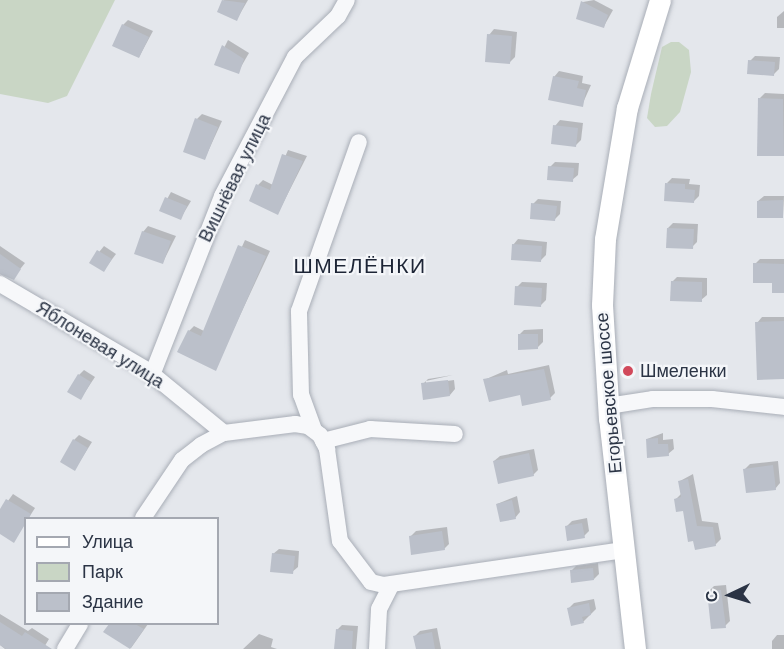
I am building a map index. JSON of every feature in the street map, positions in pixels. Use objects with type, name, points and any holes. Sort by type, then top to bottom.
[{"type":"main road","name":"Егорьевское шоссе","points":[[635,649],[608,406],[602,305],[605,239],[627,108],[660,0]]},
{"type":"street","name":"Вишнёвая улица","points":[[152,375],[222,196],[295,57],[338,15],[346,0]]},
{"type":"street","points":[[359,142],[299,311],[301,395],[334,476],[340,541],[370,582],[392,584],[625,550]]},
{"type":"street","name":"Яблоневая улица","points":[[0,284],[152,375],[224,433]]},
{"type":"street","points":[[608,406],[677,399],[784,407]]},
{"type":"street","points":[[144,517],[182,459],[224,433],[256,432],[295,424],[319,436],[370,429],[455,434]]},
{"type":"street","points":[[378,649],[379,609],[392,584]]},
{"type":"street","points":[[65,649],[80,625]]},
{"type":"green space","points":[[0,0],[115,0],[67,96],[48,103],[0,94]]},
{"type":"green space","points":[[671,42],[679,42],[689,50],[691,72],[680,112],[667,126],[655,127],[647,118],[651,94],[662,47]]},
{"type":"building","points":[[222,0],[245,3],[237,21],[217,12]]},
{"type":"building","points":[[581,1],[608,15],[604,28],[576,19]]},
{"type":"building","points":[[122,24],[149,37],[139,58],[112,46]]},
{"type":"building","points":[[487,34],[512,36],[510,64],[485,62]]},
{"type":"building","points":[[222,45],[244,59],[239,74],[214,65]]},
{"type":"building","points":[[748,60],[775,62],[774,76],[747,74]]},
{"type":"building","points":[[553,76],[579,81],[577,88],[586,90],[583,107],[548,100]]},
{"type":"building","points":[[758,98],[783,99],[784,156],[757,156]]},
{"type":"building","points":[[195,118],[218,127],[205,160],[183,152]]},
{"type":"building","points":[[553,125],[578,128],[576,147],[551,144]]},
{"type":"building","points":[[282,154],[303,161],[278,215],[249,201],[256,184],[270,190]]},
{"type":"building","points":[[548,166],[574,168],[573,182],[547,180]]},
{"type":"building","points":[[665,183],[685,184],[685,189],[695,190],[694,203],[664,201]]},
{"type":"building","points":[[165,197],[187,206],[181,220],[159,211]]},
{"type":"building","points":[[783,200],[783,218],[757,218],[757,201]]},
{"type":"building","points":[[531,203],[557,206],[555,221],[530,219]]},
{"type":"building","points":[[667,228],[694,229],[693,249],[666,248]]},
{"type":"building","points":[[142,231],[171,241],[163,264],[134,254]]},
{"type":"building","points":[[512,244],[542,246],[541,262],[511,260]]},
{"type":"building","points":[[238,245],[266,256],[216,371],[177,352],[188,330],[201,336]]},
{"type":"building","points":[[97,250],[112,259],[104,272],[89,263]]},
{"type":"building","points":[[0,254],[21,269],[14,280],[0,274]]},
{"type":"building","points":[[753,263],[784,264],[784,293],[772,293],[772,283],[753,283]]},
{"type":"building","points":[[671,281],[702,282],[702,302],[670,301]]},
{"type":"building","points":[[515,286],[542,288],[541,307],[514,305]]},
{"type":"building","points":[[784,321],[784,379],[757,380],[755,322]]},
{"type":"building","points":[[518,334],[538,334],[538,349],[518,350]]},
{"type":"building","points":[[544,369],[551,400],[522,406],[520,395],[489,402],[483,379]]},
{"type":"building","points":[[78,374],[91,382],[81,400],[67,392]]},
{"type":"building","points":[[448,380],[450,396],[423,400],[421,383]]},
{"type":"building","points":[[658,438],[658,444],[668,444],[669,456],[647,458],[646,439]]},
{"type":"building","points":[[73,439],[88,448],[75,471],[60,462]]},
{"type":"building","points":[[529,453],[534,476],[498,484],[493,461]]},
{"type":"building","points":[[773,465],[776,490],[746,493],[743,469]]},
{"type":"building","points":[[688,479],[697,526],[713,527],[716,546],[695,550],[693,541],[688,542],[683,511],[676,512],[674,499],[681,497],[678,481]]},
{"type":"building","points":[[6,499],[31,514],[29,517],[24,517],[24,526],[14,543],[0,534],[0,509]]},
{"type":"building","points":[[512,500],[516,519],[500,522],[496,504]]},
{"type":"building","points":[[582,523],[585,538],[567,541],[565,526]]},
{"type":"building","points":[[442,531],[445,550],[411,555],[409,536]]},
{"type":"building","points":[[272,553],[295,556],[293,574],[270,572]]},
{"type":"building","points":[[593,568],[594,580],[571,583],[570,570]]},
{"type":"building","points":[[721,590],[726,628],[711,629],[707,591]]},
{"type":"building","points":[[589,603],[591,615],[582,617],[584,623],[571,626],[567,608]]},
{"type":"building","points":[[0,622],[22,636],[25,632],[52,649],[6,649],[0,645]]},
{"type":"building","points":[[108,625],[137,625],[144,629],[130,649],[103,632]]},
{"type":"building","points":[[336,629],[353,631],[352,649],[334,649]]},
{"type":"building","points":[[432,632],[435,649],[416,649],[413,636]]},
{"type":"place","name":"Шмеленки","points":[[628,371]]},
{"type":"district","name":"ШМЕЛЁНКИ","points":[[360,266]]}]
